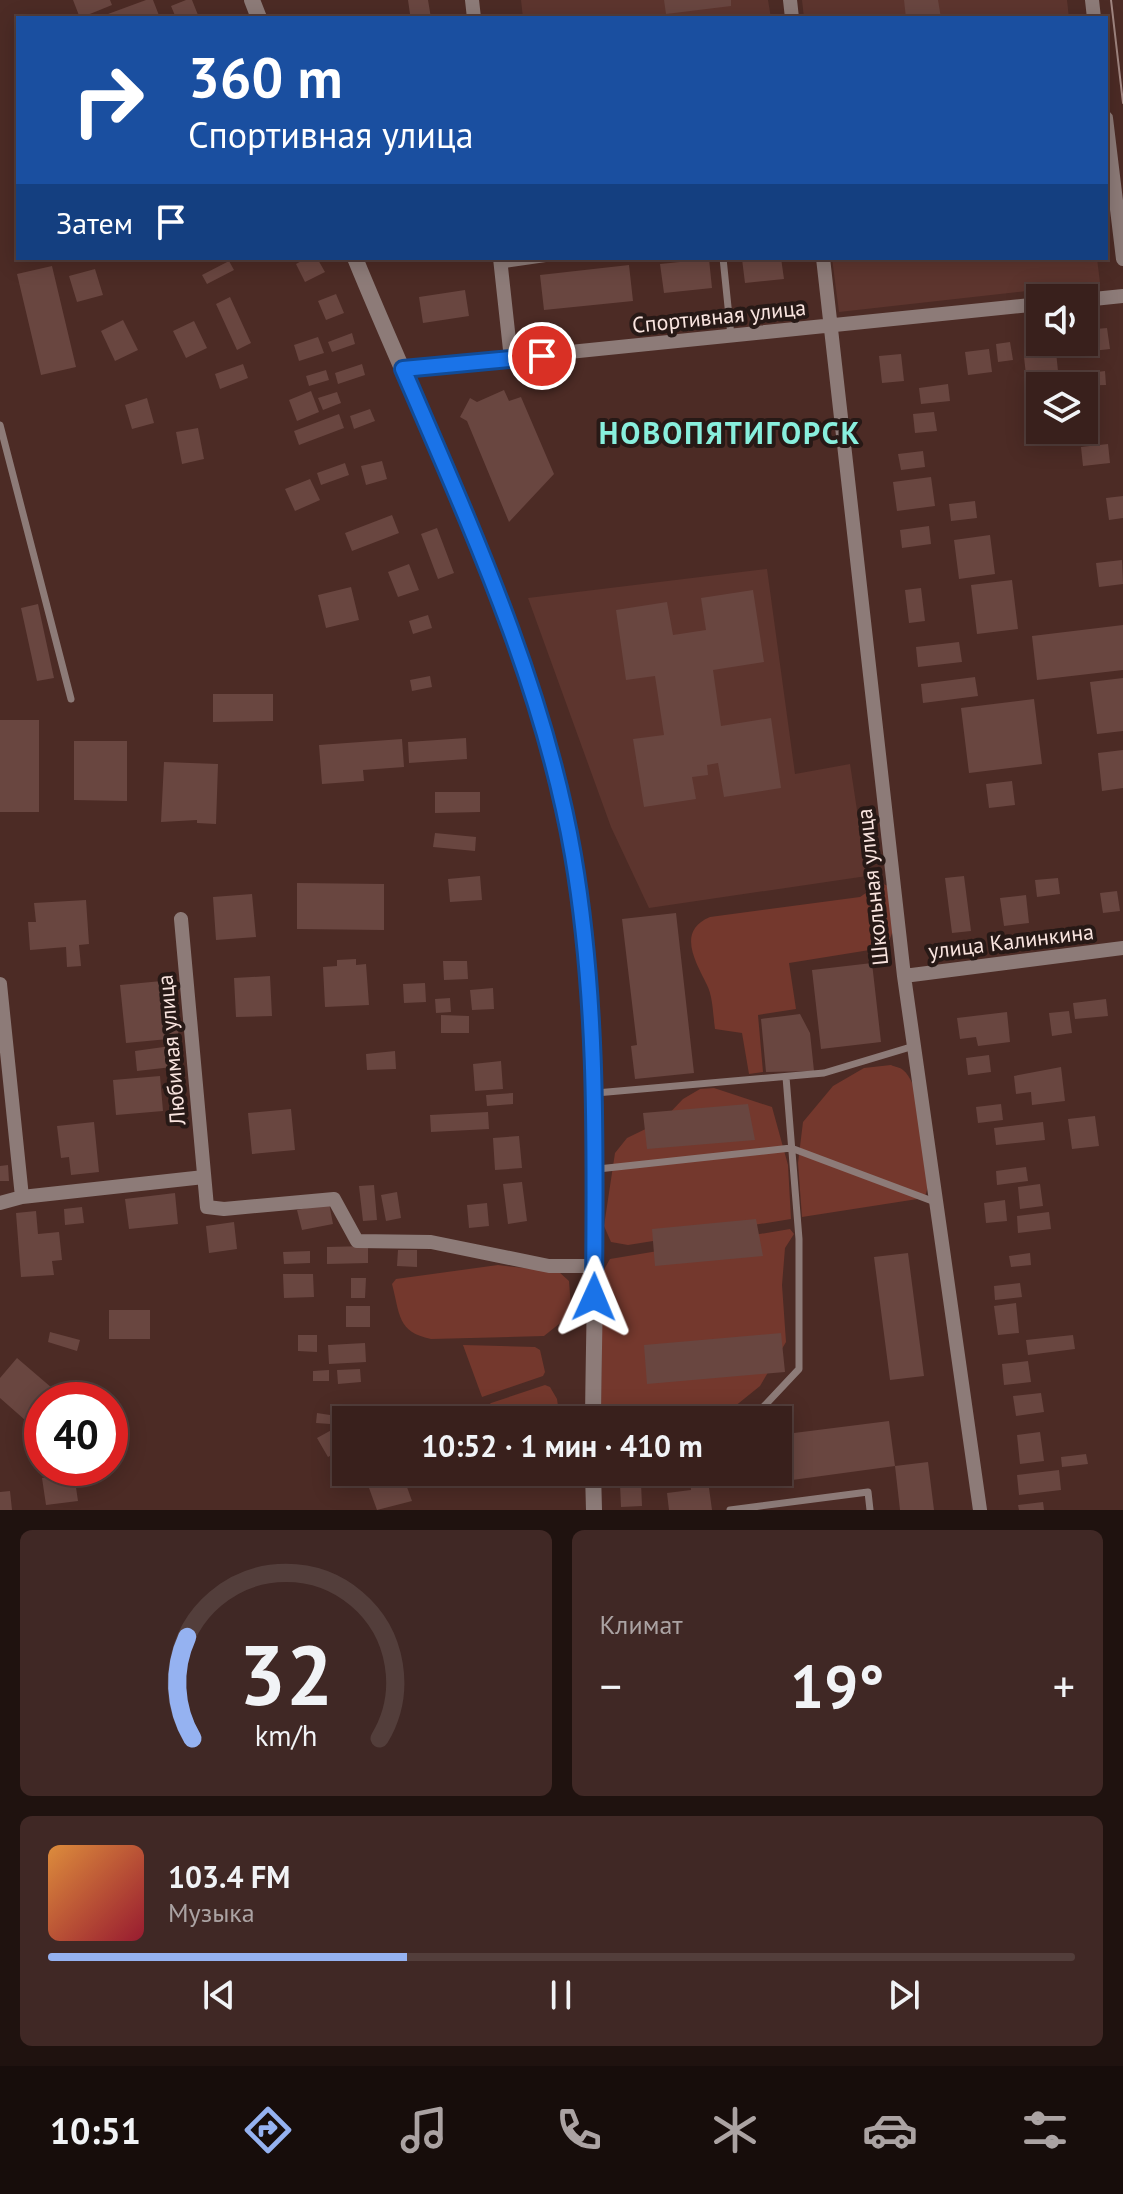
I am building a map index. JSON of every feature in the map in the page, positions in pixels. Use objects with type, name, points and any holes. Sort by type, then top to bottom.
[{"type":"street","points":[[1108,135],[1123,259]]},
{"type":"street","points":[[356,260],[489,580],[544,729],[573,855],[590,1005],[594,1093],[593,1406]]},
{"type":"street","name":"Школьная улица","points":[[823,260],[904,976],[980,1510]]},
{"type":"street","points":[[500,262],[511,359]]},
{"type":"street","points":[[1098,299],[1123,296]]},
{"type":"street","name":"Спортивная улица","points":[[403,369],[1026,305]]},
{"type":"street","name":"Любимая улица","points":[[181,919],[207,1207],[238,1209],[334,1199],[357,1241],[431,1242],[549,1266],[594,1266]]},
{"type":"street","name":"улица Калинкина","points":[[904,976],[1123,948]]},
{"type":"street","points":[[0,984],[22,1197]]},
{"type":"street","points":[[0,1203],[22,1197],[204,1177]]},
{"type":"street","points":[[593,1486],[594,1510]]},
{"type":"lane","points":[[500,262],[524,260]]},
{"type":"lane","points":[[723,260],[731,336]]},
{"type":"lane","points":[[0,425],[71,699]]},
{"type":"lane","points":[[594,1093],[824,1073],[914,1046]]},
{"type":"lane","points":[[764,1406],[799,1369],[799,1239],[786,1077]]},
{"type":"lane","points":[[596,1170],[791,1148],[936,1202]]},
{"type":"lane","points":[[730,1510],[868,1492],[870,1510]]},
{"type":"shaded area","points":[[521,0],[768,0],[771,16],[523,16]]},
{"type":"shaded area","points":[[802,0],[1067,0],[1069,16],[804,16]]},
{"type":"shaded area","points":[[832,260],[1097,260],[1100,283],[1026,284],[1026,291],[839,312]]},
{"type":"shaded area","points":[[767,569],[795,774],[850,764],[867,876],[649,908],[611,827],[528,598]]},
{"type":"shaded area","points":[[881,883],[888,886],[892,911],[893,928],[888,942],[882,948],[789,963],[796,1009],[758,1015],[763,1072],[749,1074],[742,1033],[715,1029],[710,995],[692,948],[694,930],[710,917],[860,897]]},
{"type":"shaded area","points":[[891,1065],[902,1069],[910,1079],[922,1112],[929,1171],[924,1198],[802,1217],[798,1163],[803,1122],[833,1086],[864,1068]]},
{"type":"shaded area","points":[[714,1088],[772,1107],[788,1165],[791,1219],[628,1245],[611,1242],[604,1226],[615,1153],[627,1138],[662,1121],[683,1099],[700,1089]]},
{"type":"shaded area","points":[[790,1229],[794,1234],[785,1248],[782,1285],[786,1342],[760,1386],[735,1406],[601,1406],[602,1273],[610,1259]]},
{"type":"shaded area","points":[[498,1265],[559,1272],[569,1281],[571,1307],[564,1320],[544,1336],[431,1339],[412,1332],[402,1320],[392,1284],[396,1279]]},
{"type":"shaded area","points":[[463,1345],[535,1347],[540,1350],[545,1372],[543,1376],[482,1397]]},
{"type":"shaded area","points":[[545,1385],[550,1387],[558,1406],[487,1406]]},
{"type":"building","points":[[73,0],[110,0],[112,5],[79,16]]},
{"type":"building","points":[[153,0],[159,16],[109,16]]},
{"type":"building","points":[[192,0],[198,15],[175,16],[171,6]]},
{"type":"building","points":[[408,0],[428,0],[431,16],[402,16],[410,14]]},
{"type":"building","points":[[664,0],[731,0],[731,6],[666,14]]},
{"type":"building","points":[[904,0],[938,0],[941,16],[906,16]]},
{"type":"building","points":[[303,260],[318,260],[325,272],[305,282],[296,264]]},
{"type":"building","points":[[709,260],[712,288],[664,293],[660,264]]},
{"type":"building","points":[[742,260],[781,260],[784,279],[745,283]]},
{"type":"building","points":[[229,261],[234,270],[207,284],[202,275]]},
{"type":"building","points":[[629,265],[633,301],[544,310],[540,275]]},
{"type":"building","points":[[52,266],[76,367],[41,375],[17,274]]},
{"type":"building","points":[[95,269],[103,295],[77,302],[69,276]]},
{"type":"building","points":[[465,290],[469,316],[423,323],[419,297]]},
{"type":"building","points":[[336,294],[344,313],[326,320],[318,301]]},
{"type":"building","points":[[230,297],[251,343],[237,350],[216,304]]},
{"type":"building","points":[[123,320],[138,350],[115,361],[101,331]]},
{"type":"building","points":[[194,321],[207,348],[186,358],[173,331]]},
{"type":"building","points":[[1107,328],[1110,349],[1098,350],[1098,329]]},
{"type":"building","points":[[352,333],[355,344],[332,352],[328,342]]},
{"type":"building","points":[[318,337],[324,353],[299,361],[294,345]]},
{"type":"building","points":[[1010,342],[1013,360],[998,362],[996,344]]},
{"type":"building","points":[[989,349],[992,372],[968,375],[965,352]]},
{"type":"building","points":[[901,354],[904,381],[882,383],[879,356]]},
{"type":"building","points":[[1056,356],[1058,371],[1026,372],[1026,375],[1024,357]]},
{"type":"building","points":[[243,364],[248,378],[220,389],[215,374]]},
{"type":"building","points":[[362,364],[365,375],[338,384],[335,373]]},
{"type":"building","points":[[326,370],[329,380],[309,386],[306,376]]},
{"type":"building","points":[[1105,371],[1106,385],[1098,385],[1097,372]]},
{"type":"building","points":[[948,384],[950,401],[921,404],[919,388]]},
{"type":"building","points":[[504,390],[509,401],[521,397],[554,474],[509,522],[467,421],[460,417],[470,398],[477,402]]},
{"type":"building","points":[[311,391],[319,412],[297,421],[289,400]]},
{"type":"building","points":[[337,392],[341,403],[323,410],[318,398]]},
{"type":"building","points":[[147,398],[154,423],[132,429],[125,405]]},
{"type":"building","points":[[370,409],[375,421],[354,429],[350,416]]},
{"type":"building","points":[[934,412],[937,431],[915,433],[913,414]]},
{"type":"building","points":[[339,414],[344,428],[299,445],[294,431]]},
{"type":"building","points":[[198,428],[204,459],[182,464],[176,432]]},
{"type":"building","points":[[1108,444],[1110,463],[1083,466],[1081,447]]},
{"type":"building","points":[[923,451],[925,467],[901,470],[898,454]]},
{"type":"building","points":[[382,461],[387,479],[366,485],[361,466]]},
{"type":"building","points":[[345,463],[349,475],[321,485],[317,473]]},
{"type":"building","points":[[931,477],[935,506],[897,511],[893,482]]},
{"type":"building","points":[[310,479],[320,500],[295,511],[285,489]]},
{"type":"building","points":[[1123,496],[1123,518],[1109,520],[1106,498]]},
{"type":"building","points":[[975,501],[977,518],[951,521],[949,504]]},
{"type":"building","points":[[392,515],[399,533],[352,551],[345,533]]},
{"type":"building","points":[[929,526],[931,544],[902,548],[900,530]]},
{"type":"building","points":[[437,528],[454,573],[438,579],[421,534]]},
{"type":"building","points":[[990,535],[995,574],[959,579],[954,540]]},
{"type":"building","points":[[1122,560],[1123,584],[1099,587],[1096,563]]},
{"type":"building","points":[[409,564],[419,590],[398,597],[388,572]]},
{"type":"building","points":[[1012,580],[1018,629],[977,634],[971,585]]},
{"type":"building","points":[[351,587],[359,620],[326,628],[318,595]]},
{"type":"building","points":[[921,588],[925,621],[909,623],[905,590]]},
{"type":"building","points":[[753,590],[764,662],[713,670],[721,726],[771,718],[781,788],[724,797],[718,763],[707,765],[708,775],[692,777],[696,799],[644,807],[633,739],[664,735],[655,676],[626,680],[616,610],[667,602],[673,635],[706,630],[701,598]]},
{"type":"building","points":[[38,604],[54,678],[37,681],[21,608]]},
{"type":"building","points":[[428,615],[432,628],[413,634],[409,621]]},
{"type":"building","points":[[1123,625],[1123,670],[1037,680],[1032,636]]},
{"type":"building","points":[[959,642],[962,662],[918,667],[916,647]]},
{"type":"building","points":[[430,676],[432,687],[412,691],[410,680]]},
{"type":"building","points":[[975,677],[978,696],[923,703],[921,684]]},
{"type":"building","points":[[1123,678],[1123,731],[1097,734],[1090,682]]},
{"type":"building","points":[[213,694],[273,694],[273,721],[213,722]]},
{"type":"building","points":[[1034,699],[1042,764],[969,773],[961,708]]},
{"type":"building","points":[[0,720],[39,720],[39,812],[0,812]]},
{"type":"building","points":[[466,738],[467,759],[409,763],[408,742]]},
{"type":"building","points":[[402,739],[404,767],[363,770],[364,781],[322,784],[319,745]]},
{"type":"building","points":[[74,741],[127,741],[127,801],[74,800]]},
{"type":"building","points":[[1123,750],[1123,788],[1102,791],[1098,753]]},
{"type":"building","points":[[164,762],[218,764],[216,824],[197,823],[197,820],[161,822]]},
{"type":"building","points":[[1012,781],[1015,805],[989,808],[986,784]]},
{"type":"building","points":[[435,792],[480,792],[480,812],[435,813]]},
{"type":"building","points":[[435,833],[476,837],[475,851],[433,847]]},
{"type":"building","points":[[480,876],[482,900],[450,902],[448,879]]},
{"type":"building","points":[[964,876],[971,931],[952,933],[945,878]]},
{"type":"building","points":[[1058,878],[1060,894],[1037,897],[1035,880]]},
{"type":"building","points":[[297,883],[384,884],[384,930],[297,929]]},
{"type":"building","points":[[1117,891],[1120,911],[1103,913],[1100,893]]},
{"type":"building","points":[[252,894],[256,937],[216,940],[213,897]]},
{"type":"building","points":[[1026,895],[1029,923],[1004,926],[1000,898]]},
{"type":"building","points":[[86,900],[89,944],[79,945],[81,966],[67,967],[66,947],[30,950],[28,922],[36,922],[34,903]]},
{"type":"building","points":[[676,913],[694,1073],[635,1079],[631,1046],[637,1045],[622,919]]},
{"type":"building","points":[[356,959],[356,965],[366,964],[369,1005],[325,1007],[323,967],[337,966],[337,960]]},
{"type":"building","points":[[443,961],[467,961],[468,979],[444,980]]},
{"type":"building","points":[[872,963],[881,1042],[821,1049],[812,970]]},
{"type":"building","points":[[270,976],[272,1016],[236,1017],[234,978]]},
{"type":"building","points":[[172,980],[179,1038],[126,1043],[120,985]]},
{"type":"building","points":[[425,983],[426,1002],[404,1003],[403,984]]},
{"type":"building","points":[[493,988],[494,1009],[472,1010],[470,990]]},
{"type":"building","points":[[450,998],[451,1012],[436,1013],[435,999]]},
{"type":"building","points":[[1106,999],[1108,1016],[1075,1019],[1073,1003]]},
{"type":"building","points":[[1069,1011],[1072,1033],[1052,1036],[1049,1013]]},
{"type":"building","points":[[1007,1012],[1010,1042],[978,1046],[976,1037],[960,1039],[957,1018]]},
{"type":"building","points":[[800,1014],[810,1033],[814,1071],[766,1072],[761,1019]]},
{"type":"building","points":[[441,1015],[469,1016],[469,1033],[441,1033]]},
{"type":"building","points":[[178,1045],[181,1066],[137,1071],[135,1051]]},
{"type":"building","points":[[395,1051],[396,1069],[367,1070],[366,1054]]},
{"type":"building","points":[[989,1055],[991,1072],[968,1075],[966,1058]]},
{"type":"building","points":[[501,1061],[503,1089],[475,1091],[473,1064]]},
{"type":"building","points":[[1061,1067],[1065,1101],[1032,1105],[1031,1092],[1016,1094],[1014,1076]]},
{"type":"building","points":[[160,1076],[163,1111],[116,1115],[113,1080]]},
{"type":"building","points":[[513,1093],[513,1104],[487,1106],[486,1095]]},
{"type":"building","points":[[748,1104],[755,1140],[647,1149],[643,1113]]},
{"type":"building","points":[[1001,1104],[1003,1120],[978,1123],[976,1107]]},
{"type":"building","points":[[291,1109],[295,1150],[252,1154],[248,1113]]},
{"type":"building","points":[[488,1112],[489,1129],[431,1132],[430,1115]]},
{"type":"building","points":[[1095,1116],[1099,1146],[1072,1149],[1068,1119]]},
{"type":"building","points":[[94,1122],[99,1172],[71,1175],[69,1157],[61,1158],[57,1126]]},
{"type":"building","points":[[1043,1122],[1045,1140],[996,1145],[994,1128]]},
{"type":"building","points":[[519,1136],[522,1168],[495,1170],[493,1138]]},
{"type":"building","points":[[8,1165],[9,1181],[0,1181],[0,1166]]},
{"type":"building","points":[[1026,1167],[1028,1181],[997,1185],[996,1171]]},
{"type":"building","points":[[522,1182],[527,1221],[508,1224],[503,1184]]},
{"type":"building","points":[[1040,1184],[1043,1206],[1020,1209],[1018,1187]]},
{"type":"building","points":[[374,1185],[377,1220],[363,1221],[359,1186]]},
{"type":"building","points":[[397,1192],[401,1218],[386,1221],[381,1195]]},
{"type":"building","points":[[175,1193],[178,1224],[129,1229],[125,1199]]},
{"type":"building","points":[[1005,1200],[1007,1221],[986,1223],[984,1203]]},
{"type":"building","points":[[329,1203],[333,1224],[302,1230],[297,1210]]},
{"type":"building","points":[[487,1203],[489,1226],[469,1228],[467,1205]]},
{"type":"building","points":[[82,1207],[84,1223],[65,1225],[64,1209]]},
{"type":"building","points":[[36,1211],[38,1234],[59,1232],[62,1260],[52,1261],[54,1275],[21,1277],[16,1213]]},
{"type":"building","points":[[1049,1212],[1051,1229],[1018,1233],[1017,1216]]},
{"type":"building","points":[[756,1219],[763,1256],[655,1266],[652,1229]]},
{"type":"building","points":[[234,1222],[237,1249],[209,1253],[206,1226]]},
{"type":"building","points":[[368,1246],[368,1263],[327,1264],[327,1247]]},
{"type":"building","points":[[398,1250],[417,1250],[417,1267],[397,1266]]},
{"type":"building","points":[[310,1251],[310,1263],[284,1264],[283,1252]]},
{"type":"building","points":[[908,1253],[924,1376],[890,1380],[874,1257]]},
{"type":"building","points":[[1030,1253],[1031,1265],[1011,1267],[1009,1256]]},
{"type":"building","points":[[283,1274],[313,1274],[314,1297],[284,1298]]},
{"type":"building","points":[[351,1278],[366,1278],[365,1298],[351,1298]]},
{"type":"building","points":[[1020,1283],[1022,1297],[995,1300],[994,1286]]},
{"type":"building","points":[[1016,1303],[1019,1333],[998,1335],[994,1306]]},
{"type":"building","points":[[346,1306],[370,1306],[370,1327],[346,1327]]},
{"type":"building","points":[[109,1310],[150,1310],[150,1339],[109,1339]]},
{"type":"building","points":[[50,1332],[80,1340],[77,1351],[48,1342]]},
{"type":"building","points":[[781,1333],[785,1372],[647,1384],[644,1345]]},
{"type":"building","points":[[298,1335],[317,1335],[317,1352],[298,1351]]},
{"type":"building","points":[[1073,1335],[1075,1349],[1028,1355],[1026,1340]]},
{"type":"building","points":[[365,1343],[366,1362],[329,1364],[328,1345]]},
{"type":"building","points":[[17,1358],[45,1382],[24,1382],[24,1419],[0,1398],[0,1378]]},
{"type":"building","points":[[1028,1361],[1031,1382],[1004,1385],[1002,1364]]},
{"type":"building","points":[[360,1369],[361,1382],[338,1384],[337,1370]]},
{"type":"building","points":[[329,1370],[329,1381],[313,1381],[313,1371]]},
{"type":"building","points":[[1041,1393],[1044,1412],[1016,1416],[1013,1396]]},
{"type":"building","points":[[317,1413],[330,1415],[330,1424],[316,1423]]},
{"type":"building","points":[[889,1421],[895,1466],[792,1480],[792,1433]]},
{"type":"building","points":[[332,1430],[332,1455],[328,1457],[317,1438]]},
{"type":"building","points":[[1040,1432],[1044,1461],[1020,1464],[1017,1435]]},
{"type":"building","points":[[1086,1454],[1088,1464],[1062,1467],[1061,1457]]},
{"type":"building","points":[[928,1462],[934,1510],[900,1510],[895,1466]]},
{"type":"building","points":[[1059,1470],[1061,1490],[1019,1495],[1017,1475]]},
{"type":"building","points":[[43,1486],[76,1486],[78,1501],[46,1505]]},
{"type":"building","points":[[407,1486],[412,1501],[377,1510],[369,1488]]},
{"type":"building","points":[[620,1486],[641,1486],[642,1506],[621,1507]]},
{"type":"building","points":[[691,1486],[724,1486],[709,1488],[712,1510],[669,1510],[667,1493],[691,1490]]},
{"type":"building","points":[[10,1491],[12,1510],[0,1510],[0,1492]]},
{"type":"building","points":[[1043,1502],[1044,1510],[1019,1510],[1018,1505]]},
{"type":"tram line","points":[[1111,0],[1123,103]]},
{"type":"district","name":"НОВОПЯТИГОРСК","points":[[730,434]]},
{"type":"route","points":[[542,356],[403,369],[444,466],[544,729],[573,855],[590,1005],[594,1079],[594,1297]]}]
